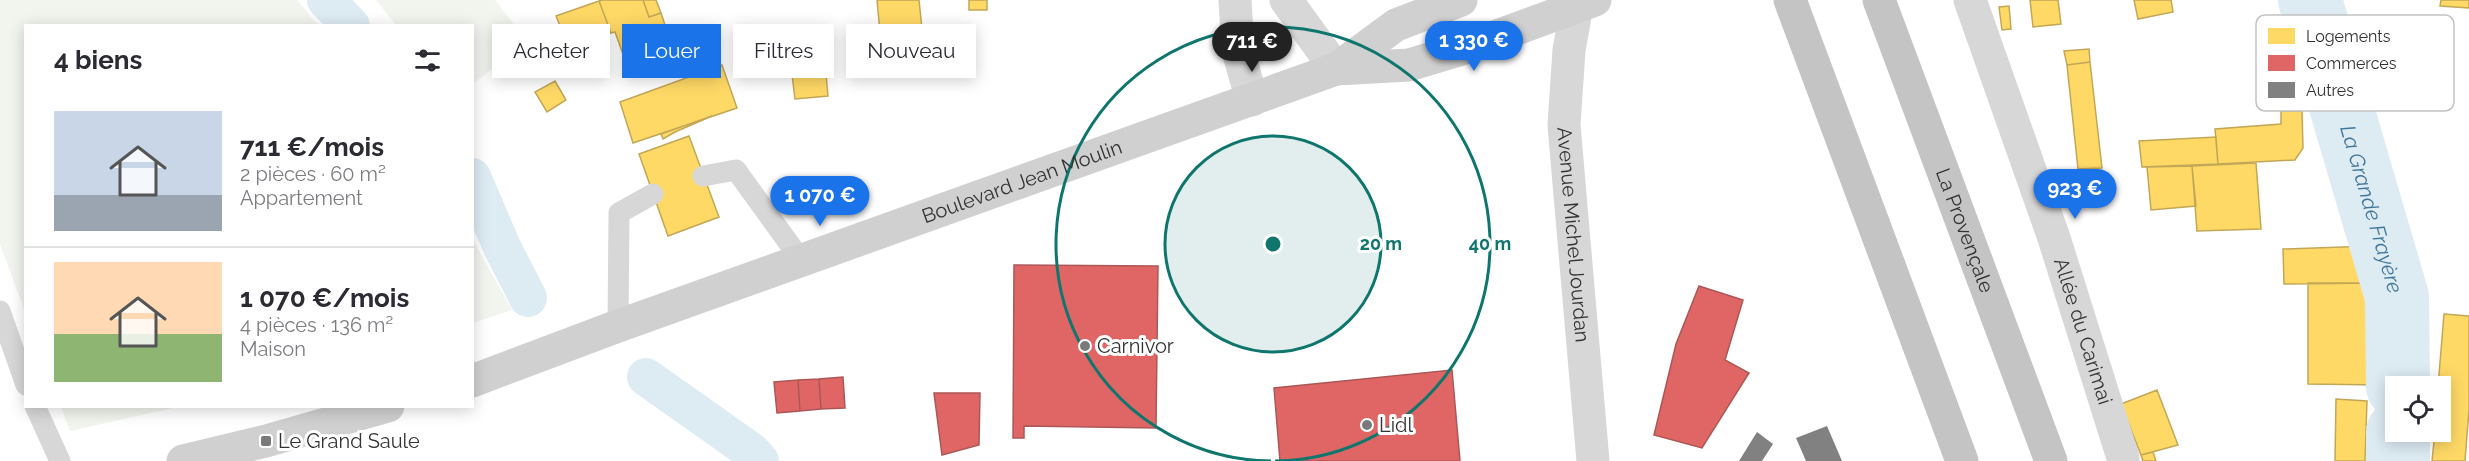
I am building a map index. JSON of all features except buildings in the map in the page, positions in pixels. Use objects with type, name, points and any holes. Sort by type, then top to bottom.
[{"type":"highway","points":[[1790,0],[1962,461]]},
{"type":"highway","name":"La Provençale","points":[[1881,7],[2051,461]]},
{"type":"main road","points":[[1336,69],[1396,25],[1461,0]]},
{"type":"main road","name":"Avenue Michel Jourdan","points":[[1336,69],[1409,65],[1462,49],[1583,2]]},
{"type":"main road","name":"Boulevard Jean Moulin","points":[[474,380],[618,326],[1336,69]]},
{"type":"main road","points":[[183,461],[276,439],[381,408]]},
{"type":"street","points":[[1235,0],[1238,51],[1252,100]]},
{"type":"street","points":[[1286,0],[1336,69]]},
{"type":"street","name":"Allée du Carimai","points":[[1970,0],[2054,238],[2123,458]]},
{"type":"street","name":"Avenue Michel Jourdan","points":[[1583,2],[1569,50],[1564,125],[1593,461]]},
{"type":"lane","points":[[703,176],[736,170],[801,260]]},
{"type":"lane","points":[[618,326],[619,213],[653,194]]},
{"type":"lane","points":[[0,311],[24,379]]},
{"type":"lane","points":[[36,408],[60,461]]},
{"type":"shaded area","points":[[0,0],[297,0],[317,24],[24,24],[24,309],[0,244]]},
{"type":"shaded area","points":[[376,0],[495,0],[514,24],[492,24],[492,69],[474,83],[474,24],[395,24]]},
{"type":"shaded area","points":[[474,242],[512,310],[474,322]]},
{"type":"shaded area","points":[[62,408],[173,408],[70,431]]},
{"type":"waterway","points":[[326,0],[349,24]]},
{"type":"waterway","name":"La Grande Frayère","points":[[2310,0],[2314,15]]},
{"type":"waterway","name":"La Grande Frayère","points":[[2343,111],[2397,297],[2398,376]]},
{"type":"waterway","points":[[474,182],[502,247],[528,298]]},
{"type":"waterway","points":[[646,377],[752,452],[760,461]]},
{"type":"waterway","name":"La Grande Frayère","points":[[2398,442],[2398,461]]},
{"type":"place","name":"Carnivor","points":[[1085,346]]},
{"type":"place","name":"Lidl","points":[[1367,425]]},
{"type":"place","name":"Le Grand Saule","points":[[266,441]]}]
